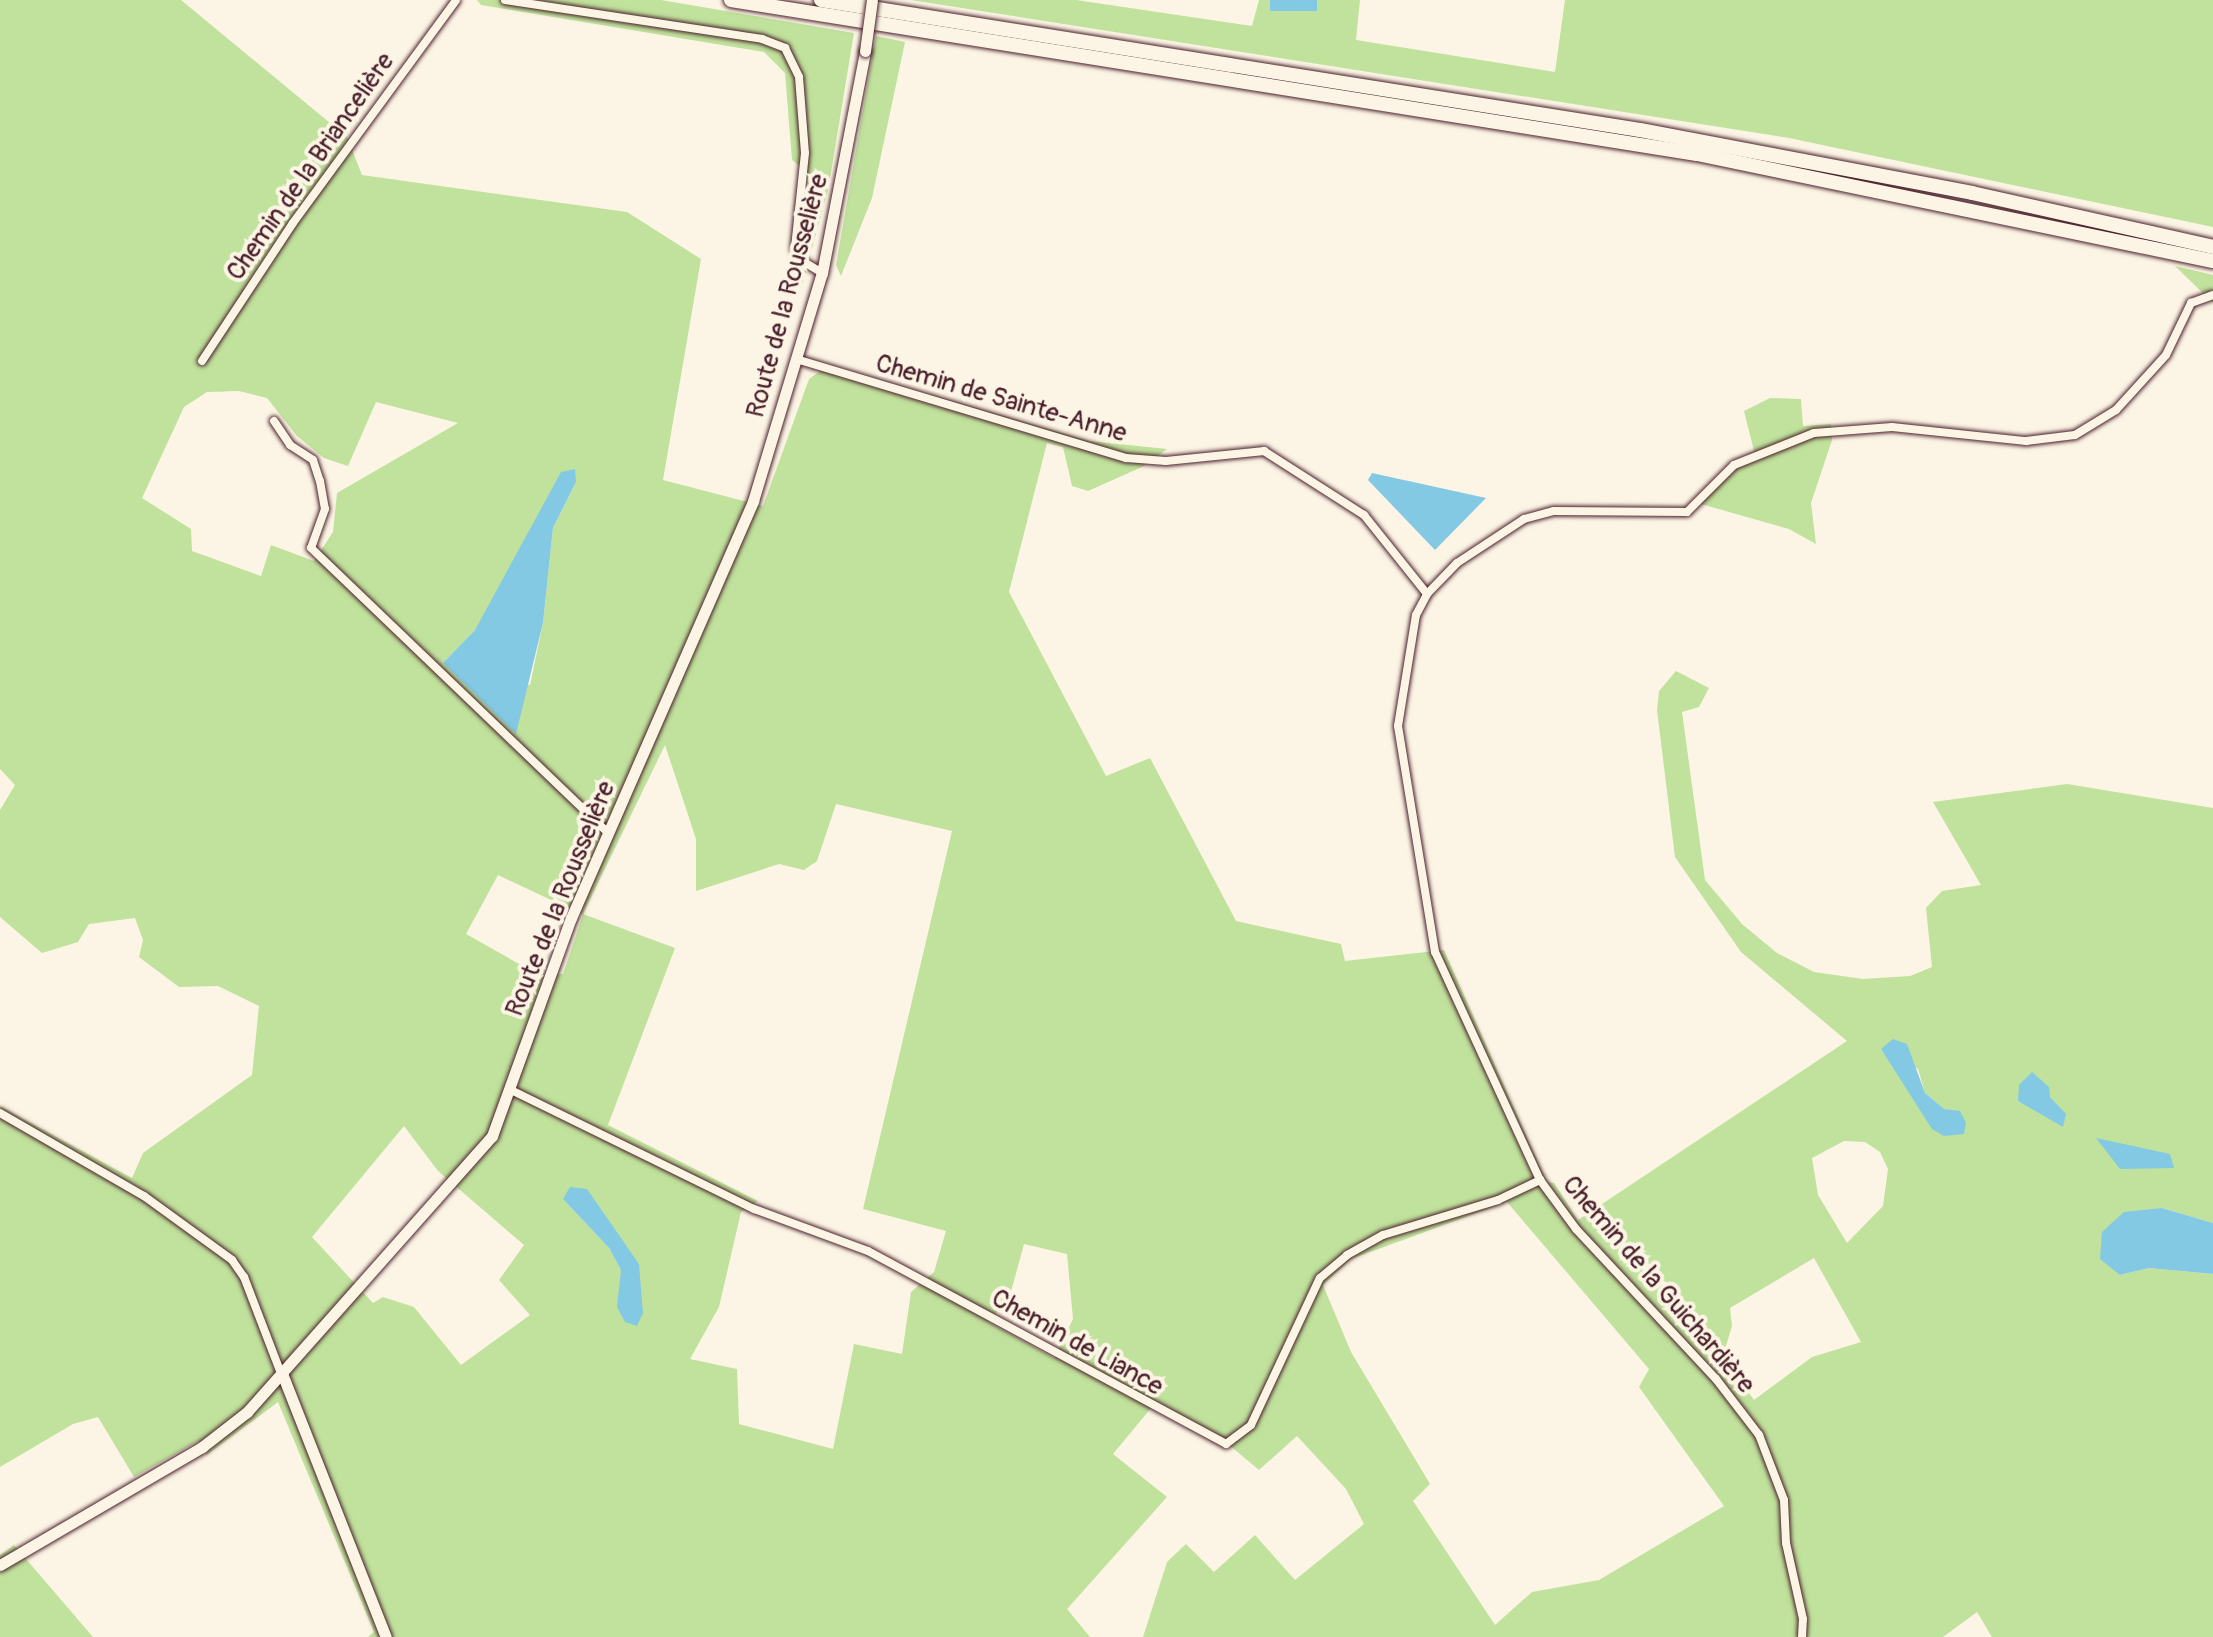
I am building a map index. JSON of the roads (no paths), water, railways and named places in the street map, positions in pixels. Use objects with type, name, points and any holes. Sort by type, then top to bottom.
[{"type":"highway","points":[[731,0],[1697,154],[2213,261]]},
{"type":"highway","points":[[821,0],[1655,133],[2213,247]]},
{"type":"street","name":"Chemin de la Briancelière","points":[[202,361],[293,223],[456,0]]},
{"type":"street","points":[[505,0],[762,39],[785,48],[799,77],[805,153],[795,248],[799,259],[822,273]]},
{"type":"street","name":"Route de la Rousselière","points":[[0,1565],[202,1447],[283,1376],[486,1144],[511,1090],[571,918],[735,548],[822,273],[872,0]]},
{"type":"street","name":"Chemin de la Guichardière","points":[[1802,1637],[1803,1619],[1786,1543],[1784,1500],[1759,1435],[1716,1379],[1576,1229],[1540,1180],[1428,926],[1398,726],[1407,649],[1427,594],[1457,563],[1524,519],[1554,511],[1687,512],[1734,465],[1814,433],[1892,427],[2026,441],[2075,435],[2116,410],[2166,355],[2191,303],[2213,295]]},
{"type":"street","name":"Chemin de Sainte-Anne","points":[[796,359],[1126,458],[1166,461],[1264,451],[1364,515],[1427,594]]},
{"type":"street","points":[[274,421],[290,445],[313,460],[320,481],[325,509],[311,548],[609,834]]},
{"type":"street","name":"Chemin de Liance","points":[[511,1090],[754,1209],[868,1251],[1226,1444],[1251,1425],[1320,1278],[1347,1255],[1383,1235],[1498,1200],[1540,1180]]},
{"type":"street","points":[[0,1113],[144,1196],[232,1260],[244,1277],[386,1637]]},
{"type":"water","points":[[1270,0],[1317,0],[1317,11],[1270,11]]},
{"type":"water","points":[[575,469],[576,482],[553,528],[543,623],[516,734],[443,663],[475,630],[561,472]]},
{"type":"water","points":[[1372,473],[1486,498],[1435,550],[1368,480]]},
{"type":"water","points":[[1893,1039],[1907,1044],[1925,1093],[1944,1109],[1960,1111],[1966,1123],[1964,1134],[1944,1136],[1932,1129],[1881,1049]]},
{"type":"water","points":[[2032,1072],[2049,1087],[2050,1097],[2066,1114],[2063,1127],[2018,1101],[2019,1085]]},
{"type":"water","points":[[2096,1138],[2170,1154],[2174,1168],[2120,1169]]},
{"type":"water","points":[[570,1187],[587,1189],[639,1264],[643,1313],[637,1326],[625,1322],[617,1307],[621,1270],[609,1248],[563,1199]]},
{"type":"water","points":[[2162,1208],[2213,1223],[2213,1274],[2149,1268],[2120,1275],[2100,1259],[2102,1232],[2124,1212]]}]
